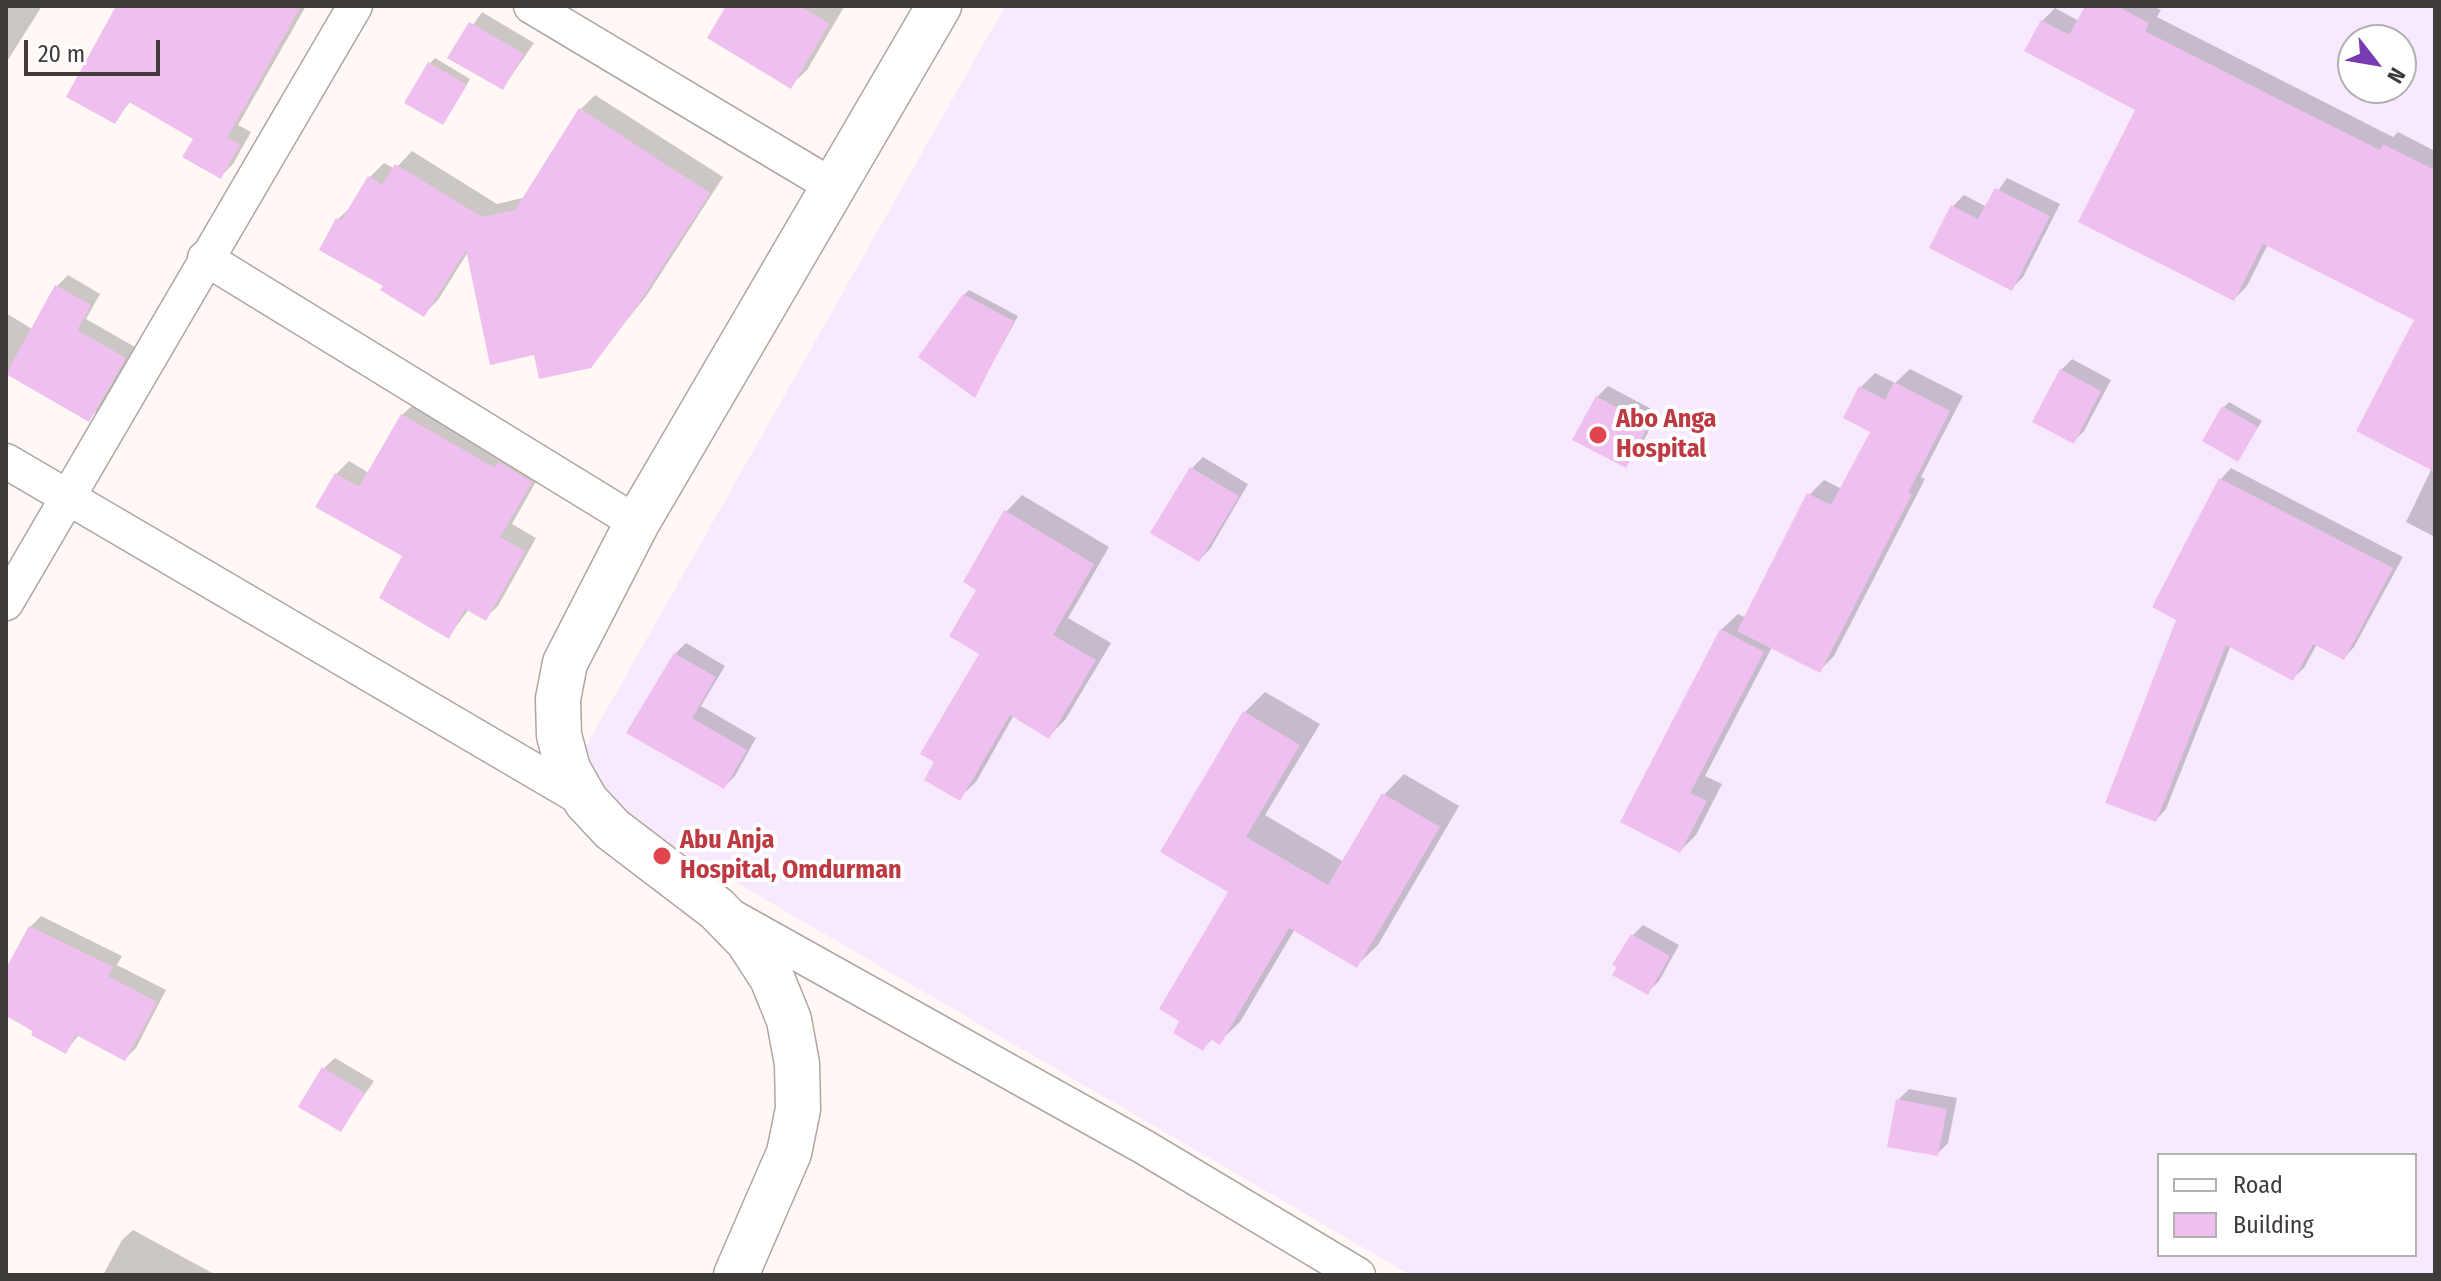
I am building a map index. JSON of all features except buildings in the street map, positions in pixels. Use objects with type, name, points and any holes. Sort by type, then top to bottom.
[{"type":"street","points":[[6,603],[355,6]]},
{"type":"street","points":[[531,6],[834,187]]},
{"type":"street","points":[[939,6],[637,523],[565,663],[558,699],[562,746],[568,769],[586,801],[612,829],[717,909],[1144,1147],[1358,1275]]},
{"type":"street","points":[[205,258],[637,523]]},
{"type":"street","points":[[6,461],[586,801]]},
{"type":"street","points":[[717,909],[748,941],[772,978],[789,1020],[797,1064],[798,1109],[789,1153],[736,1275]]},
{"type":"shaded area","name":"Abo Anga Hospital","points":[[1005,6],[2435,6],[2435,1275],[1410,1275],[565,783]]},
{"type":"place","name":"Abo Anga Hospital","points":[[1598,435]]},
{"type":"place","name":"Abu Anja Hospital, Omdurman","points":[[662,856]]}]
